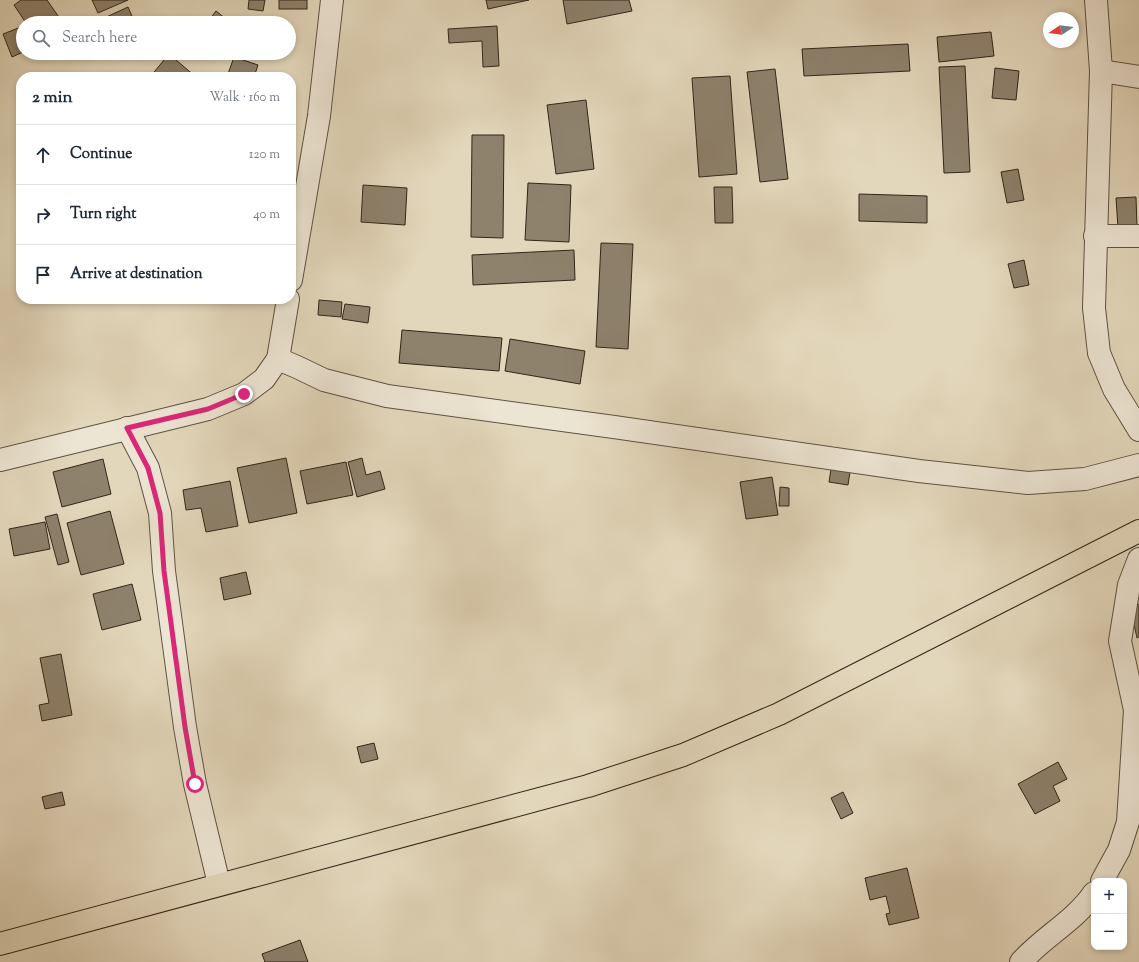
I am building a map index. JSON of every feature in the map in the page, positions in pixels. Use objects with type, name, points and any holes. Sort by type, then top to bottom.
[{"type":"main road","points":[[0,944],[588,786],[683,755],[780,714],[1139,530]]},
{"type":"street","points":[[296,251],[319,116],[332,0]]},
{"type":"street","points":[[1096,0],[1101,71],[1094,308],[1099,353],[1114,389],[1139,430]]},
{"type":"street","points":[[1101,71],[1139,77]]},
{"type":"street","points":[[1095,236],[1139,236]]},
{"type":"street","points":[[0,460],[208,409],[244,394],[264,379],[278,359],[287,304]]},
{"type":"street","points":[[278,359],[324,380],[387,396],[919,471],[1028,483],[1085,479],[1139,465]]},
{"type":"street","points":[[127,428],[148,468],[160,513],[164,571],[185,727],[195,784],[219,884]]},
{"type":"street","points":[[1104,878],[1120,850],[1128,822],[1135,710],[1120,641],[1129,585],[1139,559]]},
{"type":"street","points":[[1021,962],[1029,952],[1072,917],[1091,898]]},
{"type":"building","points":[[21,0],[47,0],[58,16],[21,16],[14,5]]},
{"type":"building","points":[[92,0],[128,0],[98,13]]},
{"type":"building","points":[[249,0],[265,0],[263,11],[248,9]]},
{"type":"building","points":[[279,0],[307,0],[307,9],[279,9]]},
{"type":"building","points":[[486,0],[529,0],[488,9]]},
{"type":"building","points":[[563,0],[629,0],[632,11],[567,24]]},
{"type":"building","points":[[128,7],[132,16],[108,16]]},
{"type":"building","points":[[216,11],[222,16],[212,16]]},
{"type":"building","points":[[497,26],[499,66],[483,67],[482,41],[449,43],[448,29]]},
{"type":"building","points":[[16,29],[16,55],[12,57],[3,34]]},
{"type":"building","points":[[991,32],[994,56],[939,62],[937,37]]},
{"type":"building","points":[[908,44],[910,71],[804,76],[802,49]]},
{"type":"building","points":[[164,60],[176,60],[190,72],[154,72]]},
{"type":"building","points":[[233,60],[243,60],[258,65],[256,72],[229,72]]},
{"type":"building","points":[[965,66],[970,172],[944,173],[939,67]]},
{"type":"building","points":[[995,68],[1019,71],[1016,100],[992,98]]},
{"type":"building","points":[[775,69],[788,179],[760,182],[747,72]]},
{"type":"building","points":[[730,76],[737,174],[699,177],[692,78]]},
{"type":"building","points":[[586,100],[594,169],[556,174],[547,105]]},
{"type":"building","points":[[472,135],[504,135],[503,238],[471,237]]},
{"type":"building","points":[[1018,169],[1024,200],[1007,203],[1001,172]]},
{"type":"building","points":[[528,183],[571,185],[569,242],[525,240]]},
{"type":"building","points":[[363,185],[407,188],[405,225],[361,222]]},
{"type":"building","points":[[714,187],[732,187],[733,223],[715,223]]},
{"type":"building","points":[[859,194],[927,196],[927,223],[859,221]]},
{"type":"building","points":[[1136,197],[1137,227],[1118,228],[1116,198]]},
{"type":"building","points":[[601,243],[633,244],[628,349],[596,347]]},
{"type":"building","points":[[574,250],[575,280],[473,285],[472,255]]},
{"type":"building","points":[[1024,260],[1029,285],[1014,288],[1008,264]]},
{"type":"building","points":[[319,300],[342,302],[341,317],[318,315]]},
{"type":"building","points":[[345,304],[370,307],[368,323],[342,319]]},
{"type":"building","points":[[402,330],[502,338],[499,371],[399,363]]},
{"type":"building","points":[[510,339],[585,351],[580,384],[505,371]]},
{"type":"building","points":[[286,458],[297,513],[249,523],[237,468]]},
{"type":"building","points":[[362,458],[366,475],[380,471],[385,489],[357,497],[348,462]]},
{"type":"building","points":[[103,459],[111,494],[62,507],[53,472]]},
{"type":"building","points":[[346,462],[353,495],[307,504],[300,471]]},
{"type":"building","points":[[831,469],[850,472],[848,485],[829,482]]},
{"type":"building","points":[[772,477],[778,515],[746,519],[740,482]]},
{"type":"building","points":[[230,481],[238,526],[206,532],[201,508],[186,510],[183,490]]},
{"type":"building","points":[[780,487],[789,488],[789,506],[779,506]]},
{"type":"building","points":[[110,511],[124,564],[81,575],[67,523]]},
{"type":"building","points":[[57,514],[69,562],[58,565],[45,517]]},
{"type":"building","points":[[45,522],[50,549],[14,556],[9,529]]},
{"type":"building","points":[[246,572],[251,594],[224,600],[220,578]]},
{"type":"building","points":[[132,584],[141,620],[102,630],[93,594]]},
{"type":"building","points":[[1139,604],[1139,637],[1137,638],[1130,606]]},
{"type":"building","points":[[61,654],[72,715],[42,721],[39,705],[49,703],[40,658]]},
{"type":"building","points":[[374,743],[378,759],[361,763],[357,747]]},
{"type":"building","points":[[1058,762],[1067,779],[1053,786],[1060,801],[1035,814],[1018,784]]},
{"type":"building","points":[[62,792],[65,805],[45,809],[42,797]]},
{"type":"building","points":[[843,792],[853,813],[841,819],[831,798]]},
{"type":"building","points":[[907,868],[919,918],[889,925],[886,914],[890,913],[886,896],[870,900],[865,878]]},
{"type":"building","points":[[300,940],[308,962],[265,962],[262,954]]},
{"type":"route","points":[[195,784],[185,727],[164,571],[160,513],[148,468],[127,428],[208,409],[244,394]]}]
